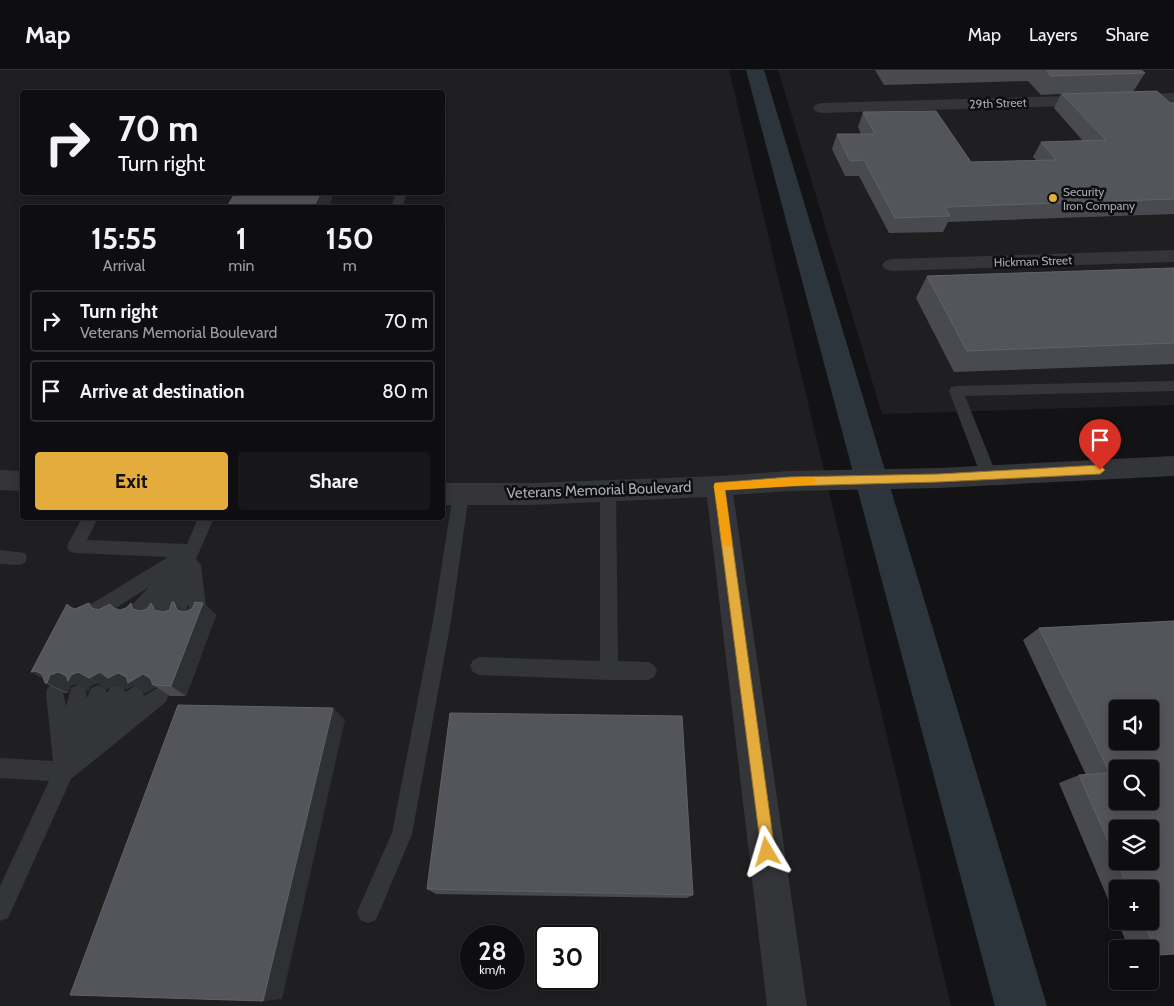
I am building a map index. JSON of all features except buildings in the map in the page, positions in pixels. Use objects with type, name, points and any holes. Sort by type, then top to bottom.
[{"type":"street","name":"29th Street","points":[[821,108],[1174,98]]},
{"type":"street","name":"Hickman Street","points":[[892,265],[1174,256]]},
{"type":"street","name":"Veterans Memorial Boulevard","points":[[452,494],[608,491],[789,481],[939,478],[1174,466]]},
{"type":"street","points":[[0,480],[20,481]]},
{"type":"street","points":[[719,486],[787,1006]]},
{"type":"lane","points":[[989,476],[956,391],[1174,386]]},
{"type":"lane","points":[[608,491],[609,671]]},
{"type":"lane","points":[[368,912],[402,834],[442,621],[452,494]]},
{"type":"lane","points":[[89,520],[75,546],[192,551]]},
{"type":"lane","points":[[156,614],[192,551],[205,520]]},
{"type":"lane","points":[[94,612],[192,551]]},
{"type":"lane","points":[[116,613],[192,551]]},
{"type":"lane","points":[[136,613],[192,551]]},
{"type":"lane","points":[[177,615],[192,551]]},
{"type":"lane","points":[[192,551],[198,615]]},
{"type":"lane","points":[[0,557],[19,558]]},
{"type":"lane","points":[[479,666],[648,671]]},
{"type":"lane","points":[[55,693],[64,772]]},
{"type":"lane","points":[[64,772],[78,694]]},
{"type":"lane","points":[[0,910],[64,772],[117,694],[64,772]]},
{"type":"lane","points":[[0,768],[64,772],[159,696]]},
{"type":"shaded area","points":[[0,70],[729,70],[951,1006],[0,1006]]},
{"type":"shaded area","points":[[778,70],[1174,70],[1174,405],[882,414]]},
{"type":"waterway","points":[[755,70],[1021,1006]]},
{"type":"slow traffic","points":[[727,543],[719,486],[812,481]]},
{"type":"place","name":"Security Iron Company","points":[[1053,198]]},
{"type":"route","points":[[767,852],[719,486],[789,481],[939,478],[1100,470]]}]
